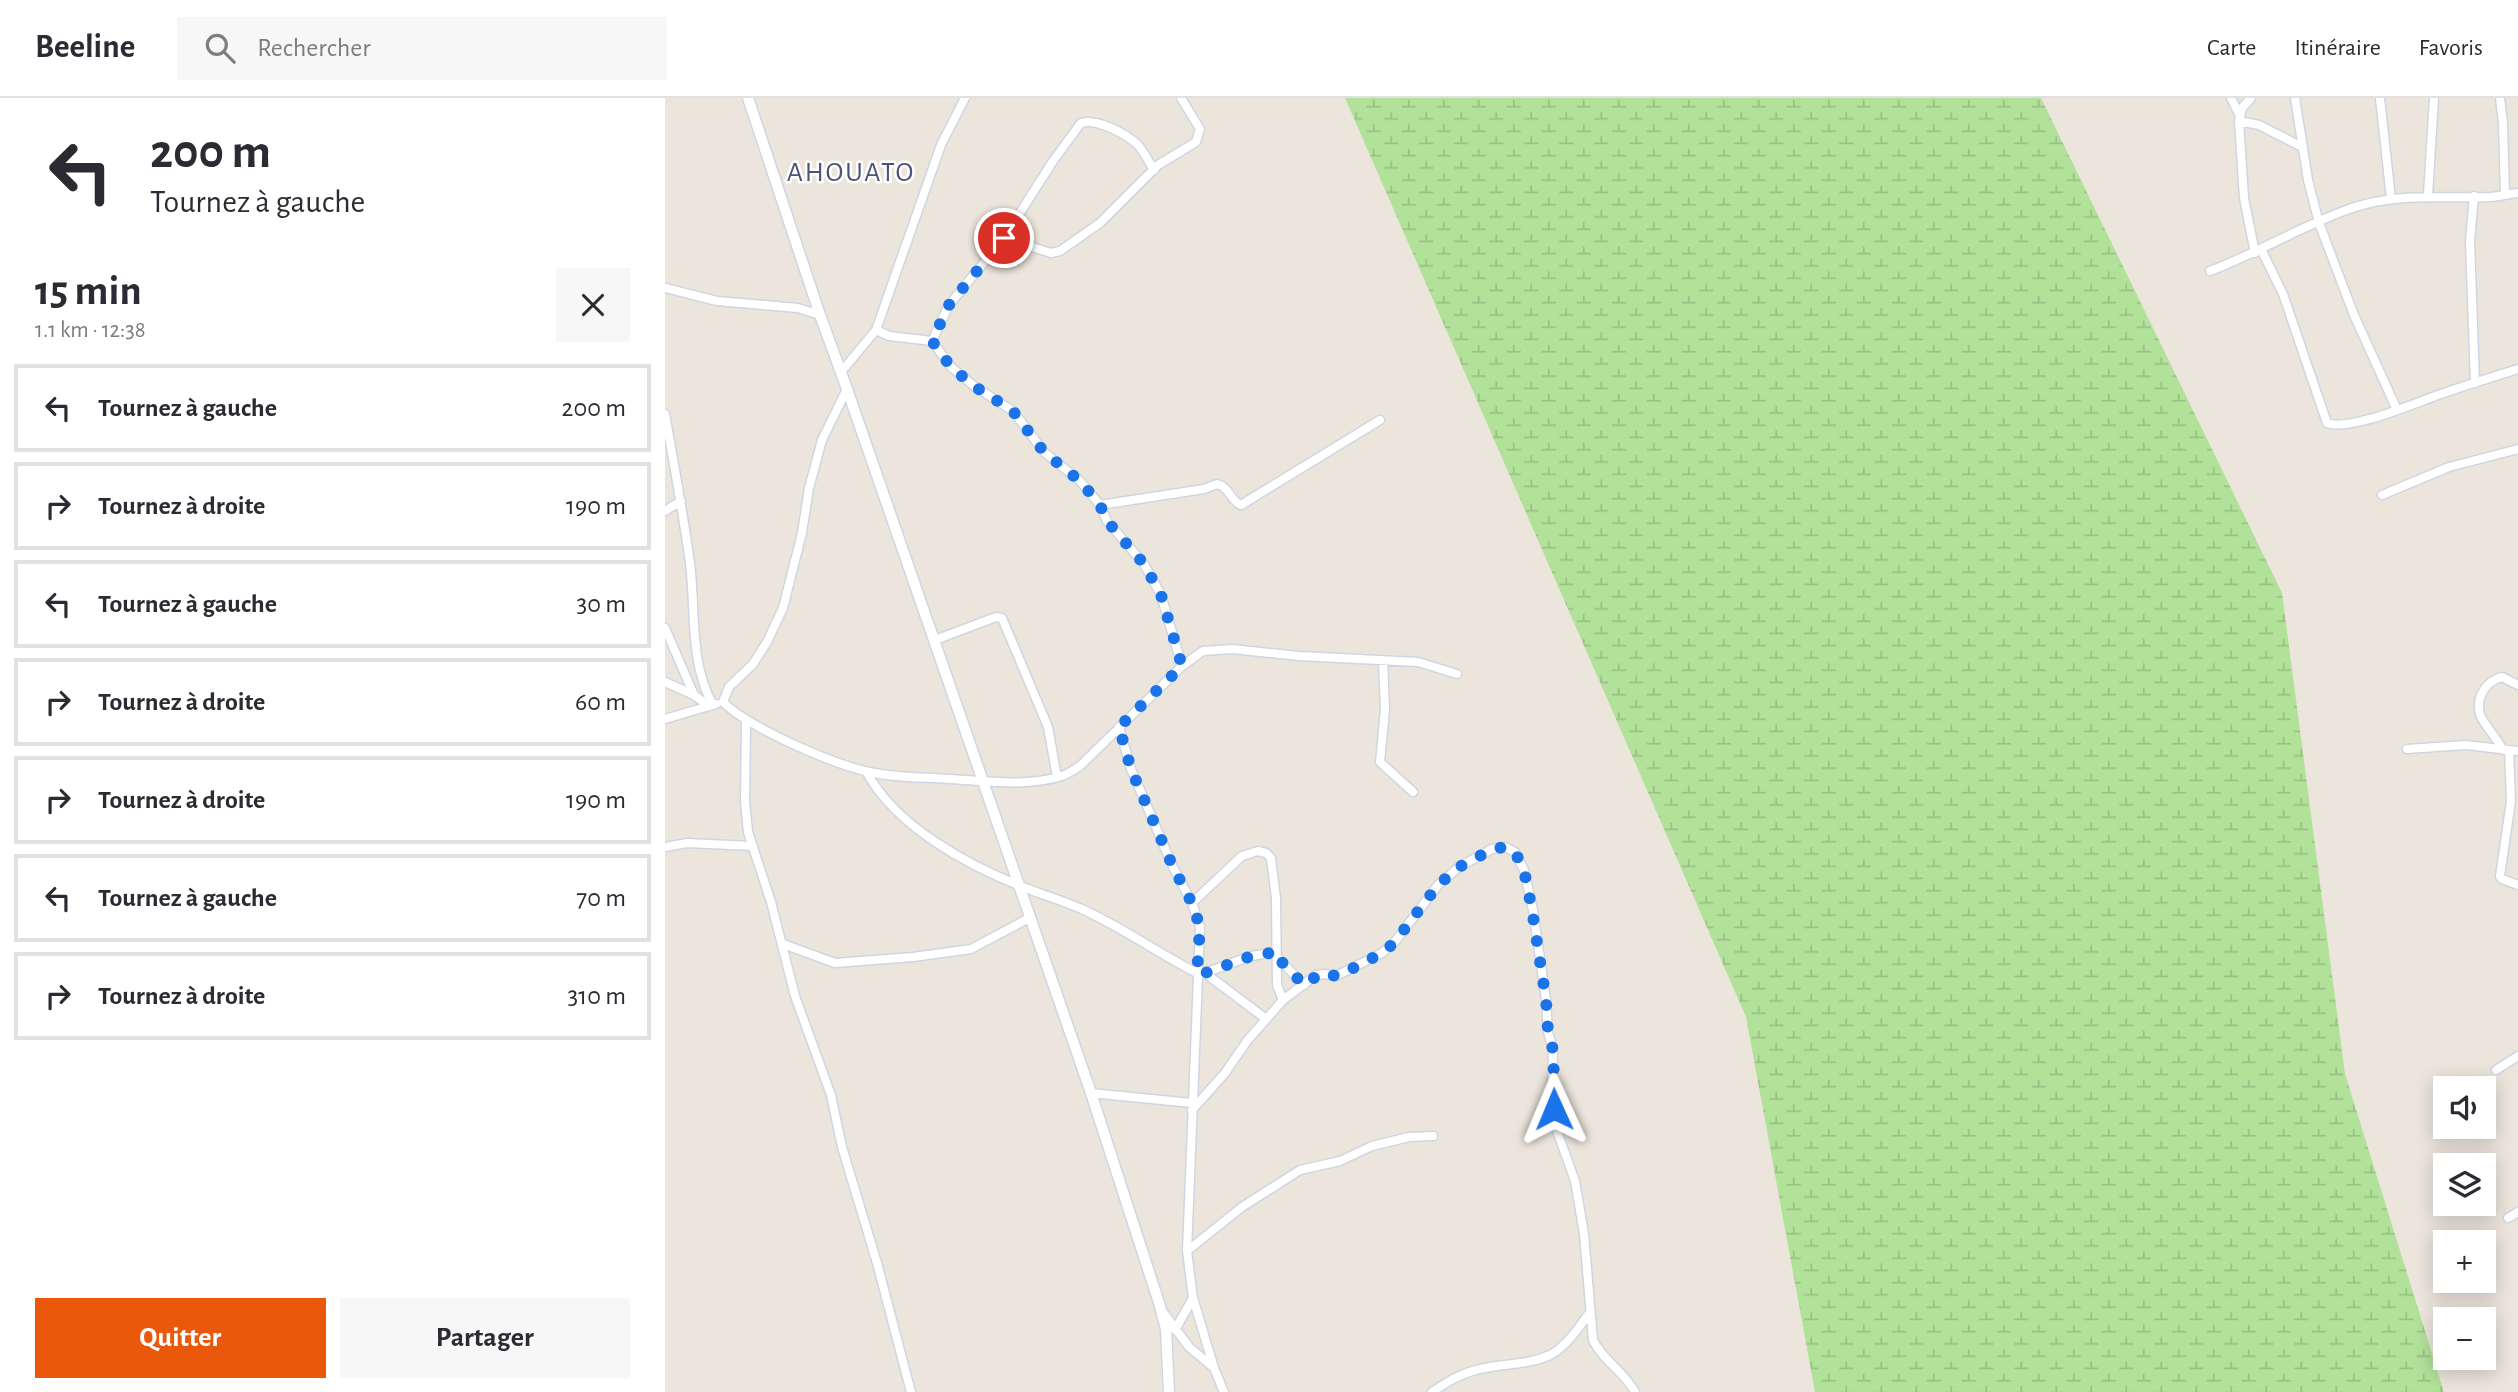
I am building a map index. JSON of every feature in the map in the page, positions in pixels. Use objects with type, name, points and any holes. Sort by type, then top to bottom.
[{"type":"street","points":[[748,98],[820,315],[1091,1093],[1160,1306],[1166,1329],[1169,1392]]},
{"type":"street","points":[[841,372],[876,330],[940,145],[965,98]]},
{"type":"street","points":[[1004,238],[1051,253],[1060,251],[1100,223],[1154,170],[1196,142],[1200,136],[1200,129],[1181,98]]},
{"type":"street","points":[[2231,98],[2239,117],[2244,198],[2258,251],[2283,294],[2327,423],[2347,423],[2397,411],[2518,369]]},
{"type":"street","points":[[2239,117],[2251,98]]},
{"type":"street","points":[[2380,98],[2392,200]]},
{"type":"street","points":[[2428,195],[2434,98]]},
{"type":"street","points":[[2500,98],[2505,195]]},
{"type":"street","points":[[2293,100],[2319,222],[2354,315],[2397,411]]},
{"type":"street","points":[[2239,117],[2302,147]]},
{"type":"street","points":[[932,341],[949,305],[1004,238],[1053,161],[1081,123],[1088,121],[1108,126],[1118,132],[1137,145],[1154,170]]},
{"type":"street","points":[[2210,271],[2353,207],[2428,195],[2518,193]]},
{"type":"street","points":[[2474,196],[2470,241],[2475,383]]},
{"type":"street","points":[[665,288],[717,301],[798,308],[820,315]]},
{"type":"street","points":[[876,330],[889,336],[932,341],[951,367],[974,386],[1013,411],[1044,452],[1080,481],[1100,505],[1107,521],[1144,564],[1161,595],[1182,666]]},
{"type":"street","points":[[665,719],[723,702],[729,687],[753,664],[767,642],[783,608],[822,440],[847,388]]},
{"type":"street","points":[[665,414],[690,565],[696,658],[711,706]]},
{"type":"street","points":[[1100,505],[1217,484],[1226,488],[1234,502],[1241,505],[1380,420]]},
{"type":"street","points":[[2382,495],[2449,467],[2518,449]]},
{"type":"street","points":[[665,511],[681,501]]},
{"type":"street","points":[[935,640],[996,617],[1002,618],[1048,727],[1057,777]]},
{"type":"street","points":[[665,628],[694,695]]},
{"type":"street","points":[[723,702],[746,721],[828,759],[866,771],[895,776],[1008,782],[1064,776],[1080,766],[1182,666],[1203,651],[1213,648],[1418,662],[1457,674]]},
{"type":"street","points":[[1383,660],[1385,710],[1380,762],[1412,792]]},
{"type":"street","points":[[2518,685],[2502,677],[2494,679],[2484,686],[2480,702],[2481,716],[2510,750],[2508,770],[2513,821],[2500,876],[2518,885]]},
{"type":"street","points":[[665,682],[711,706]]},
{"type":"street","points":[[746,721],[745,817],[783,944],[795,996],[831,1095],[842,1146],[877,1263],[911,1392]]},
{"type":"street","points":[[1119,727],[1131,769],[1173,867],[1192,903],[1200,927],[1201,973],[1192,1107],[1187,1251],[1193,1298],[1224,1392]]},
{"type":"street","points":[[2407,749],[2466,745],[2510,750]]},
{"type":"street","points":[[866,771],[874,788],[891,807],[953,853],[1021,886],[1084,910],[1201,973],[1266,1019]]},
{"type":"street","points":[[665,847],[687,843],[753,846]]},
{"type":"street","points":[[1192,1107],[1225,1073],[1247,1041],[1283,1000],[1321,973],[1340,975],[1382,953],[1394,943],[1438,885],[1459,867],[1493,849],[1505,847],[1515,852],[1524,870],[1529,891],[1546,1000],[1548,1032],[1553,1050],[1552,1087],[1556,1128],[1575,1181],[1584,1234],[1593,1340],[1600,1354],[1623,1373],[1635,1392]]},
{"type":"street","points":[[1192,903],[1241,856],[1258,850],[1271,858],[1276,898],[1277,985],[1283,1000]]},
{"type":"street","points":[[783,944],[835,963],[913,957],[971,948],[1031,917]]},
{"type":"street","points":[[1201,973],[1251,956],[1277,955]]},
{"type":"street","points":[[1277,955],[1304,985]]},
{"type":"street","points":[[2496,1070],[2518,1055]]},
{"type":"street","points":[[1091,1093],[1192,1107]]},
{"type":"street","points":[[1187,1251],[1242,1207],[1300,1170],[1340,1161],[1372,1146],[1433,1136]]},
{"type":"street","points":[[2508,1218],[2518,1212]]},
{"type":"street","points":[[1175,1330],[1193,1298]]},
{"type":"street","points":[[1160,1306],[1175,1330],[1214,1368]]},
{"type":"street","points":[[1433,1392],[1454,1378],[1475,1370],[1529,1362],[1552,1354],[1578,1329],[1590,1312]]},
{"type":"green space","points":[[1345,98],[2041,98],[2282,593],[2345,1074],[2433,1357],[2433,1370],[2437,1370],[2444,1392],[1815,1392],[1746,1017]]},
{"type":"district","name":"AHOUATO","points":[[851,171]]},
{"type":"route","points":[[1004,238],[949,305],[932,341],[951,367],[974,386],[1013,411],[1044,452],[1080,481],[1100,505],[1107,521],[1144,564],[1161,595],[1182,666],[1119,727],[1131,769],[1173,867],[1192,903],[1200,927],[1197,973],[1205,973],[1251,956],[1277,952],[1277,957],[1304,985],[1321,973],[1340,975],[1382,953],[1394,943],[1438,885],[1459,867],[1482,853],[1505,847],[1515,852],[1524,870],[1529,891],[1546,1000],[1548,1032],[1553,1050],[1554,1109]]}]
